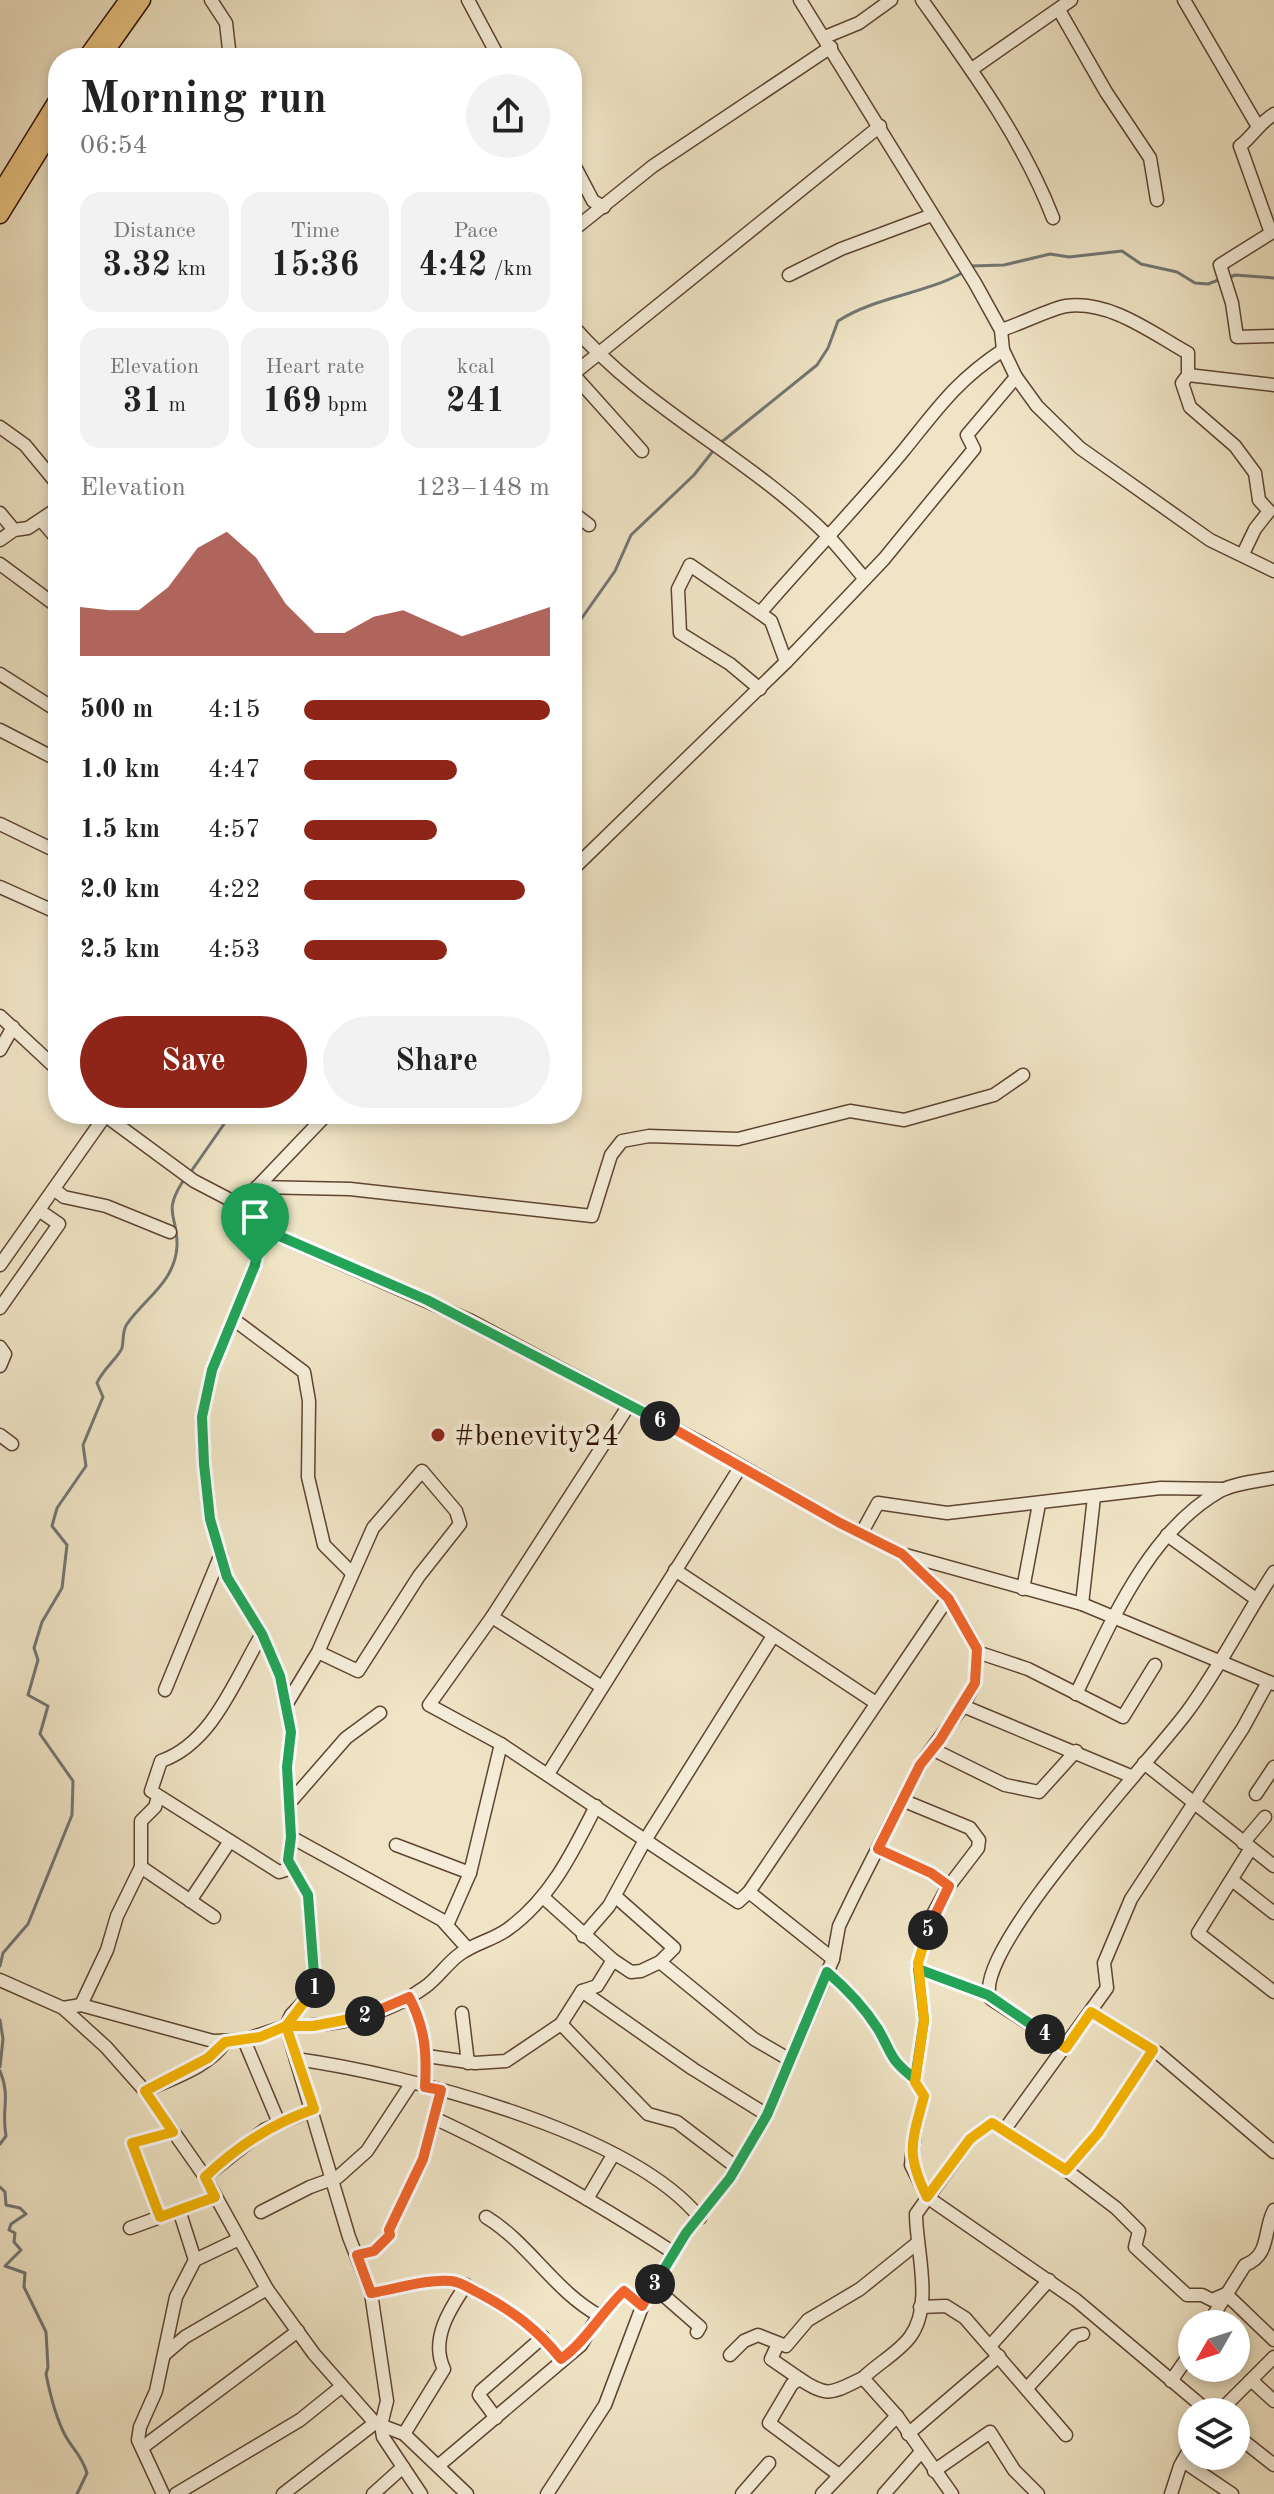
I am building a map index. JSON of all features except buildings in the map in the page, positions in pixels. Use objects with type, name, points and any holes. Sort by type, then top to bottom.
[{"type":"main road","points":[[93,48],[128,0]]},
{"type":"main road","points":[[108,48],[142,0]]},
{"type":"main road","points":[[0,193],[48,115]]},
{"type":"main road","points":[[0,215],[48,137]]},
{"type":"street","points":[[211,0],[226,23],[229,48]]},
{"type":"street","points":[[468,0],[494,48]]},
{"type":"street","points":[[800,0],[880,126],[1001,330],[1003,350],[1016,377],[1037,406],[1099,463],[1164,504],[1210,540],[1274,571]]},
{"type":"street","points":[[582,223],[599,204],[891,0]]},
{"type":"street","points":[[922,0],[972,69],[1036,175],[1053,218]]},
{"type":"street","points":[[972,69],[1071,0]]},
{"type":"street","points":[[1184,0],[1257,125]]},
{"type":"street","points":[[1059,10],[1106,92],[1150,158],[1157,200]]},
{"type":"street","points":[[1274,114],[1257,125],[1251,138],[1240,146],[1272,232],[1220,265],[1232,303],[1237,337],[1274,336]]},
{"type":"street","points":[[582,367],[880,126]]},
{"type":"street","points":[[582,177],[599,204]]},
{"type":"street","points":[[789,275],[841,249],[932,215]]},
{"type":"street","points":[[1001,330],[1062,306],[1110,311],[1188,353],[1188,375],[1182,383],[1190,407],[1235,446],[1255,473],[1259,500],[1269,511],[1255,529],[1243,554]]},
{"type":"street","points":[[582,337],[596,354],[828,536],[865,579]]},
{"type":"street","points":[[760,613],[904,450],[936,406],[977,367],[1003,350]]},
{"type":"street","points":[[1188,375],[1274,385]]},
{"type":"street","points":[[582,860],[760,689],[865,579],[974,449],[967,435],[1016,377]]},
{"type":"street","points":[[582,385],[642,451]]},
{"type":"street","points":[[0,427],[25,445],[48,473]]},
{"type":"street","points":[[0,513],[14,530],[21,531],[48,515]]},
{"type":"street","points":[[41,520],[48,528]]},
{"type":"street","points":[[582,520],[589,525]]},
{"type":"street","points":[[0,540],[14,530]]},
{"type":"street","points":[[0,564],[48,600]]},
{"type":"street","points":[[760,689],[730,664],[680,633],[678,589],[690,565],[771,621],[786,662]]},
{"type":"street","points":[[0,674],[48,705]]},
{"type":"street","points":[[0,730],[48,755]]},
{"type":"street","points":[[0,824],[48,847]]},
{"type":"street","points":[[0,887],[48,909]]},
{"type":"street","points":[[0,1016],[48,1060]]},
{"type":"street","points":[[0,1050],[13,1027]]},
{"type":"street","points":[[257,1187],[350,1189],[592,1216],[611,1155],[622,1141],[649,1136],[738,1139],[850,1111],[904,1120],[994,1095],[1023,1075]]},
{"type":"street","points":[[0,1265],[98,1124]]},
{"type":"street","points":[[116,1124],[194,1181],[240,1205],[263,1229],[427,1300],[629,1405],[902,1554],[1115,1615],[1271,1683],[1152,1863],[1117,1927],[1104,1963],[1107,1988],[1005,2129]]},
{"type":"street","points":[[240,1205],[317,1124]]},
{"type":"street","points":[[54,1189],[64,1197],[106,1206],[170,1232]]},
{"type":"street","points":[[0,1308],[59,1224],[40,1211]]},
{"type":"street","points":[[263,1229],[255,1265],[212,1370],[202,1417],[210,1519],[227,1577],[262,1634],[280,1676],[286,1705],[291,1732],[287,1767],[292,1800],[288,1860],[308,1895],[315,1990],[291,2015],[286,2026],[314,2109],[332,2180],[371,2293],[387,2401],[378,2424],[283,2494]]},
{"type":"street","points":[[233,1319],[304,1372],[309,1401],[308,1477],[324,1545],[351,1572]]},
{"type":"street","points":[[0,1347],[5,1354],[0,1366]]},
{"type":"street","points":[[629,1405],[492,1617],[429,1705],[501,1744],[738,1902],[749,1892],[948,1598]]},
{"type":"street","points":[[0,1435],[12,1444]]},
{"type":"street","points":[[548,1774],[741,1466]]},
{"type":"street","points":[[286,1705],[318,1652],[373,1528],[422,1471],[456,1511],[460,1524],[419,1576],[358,1671],[318,1652]]},
{"type":"street","points":[[861,1534],[878,1503],[947,1513],[1161,1488],[1223,1489],[1274,1478]]},
{"type":"street","points":[[1076,1694],[1115,1615],[1167,1535],[1187,1514],[1223,1489]]},
{"type":"street","points":[[1082,1604],[1094,1497]]},
{"type":"street","points":[[1023,1589],[1039,1504]]},
{"type":"street","points":[[1167,1535],[1256,1599]]},
{"type":"street","points":[[165,1690],[221,1554]]},
{"type":"street","points":[[547,2494],[605,2405],[642,2306],[653,2286],[736,2167],[767,2115],[830,1965],[839,1926],[902,1800],[975,1683],[977,1652],[948,1598],[902,1554]]},
{"type":"street","points":[[675,1570],[876,1703]]},
{"type":"street","points":[[988,1995],[988,1983],[1002,1950],[1023,1916],[1185,1715],[1274,1572]]},
{"type":"street","points":[[492,1617],[602,1687]]},
{"type":"street","points":[[262,1634],[204,1734],[183,1754],[161,1761],[151,1791],[279,1872],[292,1868]]},
{"type":"street","points":[[583,1936],[615,1896],[644,1842],[773,1636]]},
{"type":"street","points":[[977,1652],[1028,1669],[1123,1717],[1155,1665]]},
{"type":"street","points":[[963,1706],[1133,1777]]},
{"type":"street","points":[[292,1800],[346,1738],[380,1713]]},
{"type":"street","points":[[448,1923],[470,1873],[501,1744]]},
{"type":"street","points":[[932,1749],[1005,1785],[1039,1792],[1076,1751]]},
{"type":"street","points":[[1144,1763],[1273,1864]]},
{"type":"street","points":[[1256,1794],[1274,1767]]},
{"type":"street","points":[[81,2005],[107,1950],[117,1916],[141,1867],[141,1821],[155,1807],[158,1797]]},
{"type":"street","points":[[902,1800],[970,1828],[977,1835],[978,1848],[949,1886],[932,1916],[918,1969],[924,2020],[915,2079]]},
{"type":"street","points":[[63,2008],[81,2005],[225,2042],[244,2040],[286,2026],[313,2026],[352,2019],[409,1997],[427,1986],[439,1970],[468,1949],[505,1932],[544,1898],[596,1806]]},
{"type":"street","points":[[1265,1817],[1247,1845],[1232,1880],[1198,1933],[1274,1992]]},
{"type":"street","points":[[291,1837],[448,1923],[468,1949]]},
{"type":"street","points":[[190,1901],[230,1841]]},
{"type":"street","points":[[396,1845],[470,1873]]},
{"type":"street","points":[[878,1849],[931,1873],[949,1886]]},
{"type":"street","points":[[141,1867],[214,1917]]},
{"type":"street","points":[[1232,1880],[1274,1913]]},
{"type":"street","points":[[749,1892],[830,1965],[871,2019],[893,2062],[915,2079],[924,2096],[911,2165],[927,2197],[1049,2280],[1192,2398]]},
{"type":"street","points":[[544,1898],[583,1936],[631,1972],[660,1962],[674,1948],[615,1896]]},
{"type":"street","points":[[427,2056],[468,2063],[506,2061],[561,2024],[582,1991],[597,1986],[613,1960]]},
{"type":"street","points":[[660,1962],[754,2039],[790,2060]]},
{"type":"street","points":[[918,1969],[988,1995],[1066,2048]]},
{"type":"street","points":[[0,1980],[63,2008],[106,2047],[145,2091],[205,2177],[237,2240],[267,2289],[341,2387],[378,2424],[404,2434],[467,2494]]},
{"type":"street","points":[[582,1991],[693,2069],[767,2115]]},
{"type":"street","points":[[409,1997],[422,2024],[427,2056],[425,2087]]},
{"type":"street","points":[[1091,2012],[1153,2050],[1221,2103],[1274,2152]]},
{"type":"street","points":[[462,2013],[468,2063]]},
{"type":"street","points":[[561,2024],[648,2114],[677,2122],[736,2167]]},
{"type":"street","points":[[244,2040],[279,2123]]},
{"type":"street","points":[[145,2091],[208,2058],[225,2042]]},
{"type":"street","points":[[1066,2170],[1098,2133],[1153,2050]]},
{"type":"street","points":[[296,2059],[365,2069],[498,2106],[613,2155],[674,2190],[700,2218]]},
{"type":"street","points":[[261,2212],[310,2187],[332,2180],[362,2157],[411,2084]]},
{"type":"street","points":[[357,2255],[374,2251],[390,2235],[389,2230],[423,2159],[441,2090]]},
{"type":"street","points":[[205,2177],[247,2141],[279,2123],[314,2109]]},
{"type":"street","points":[[434,2118],[483,2141],[587,2199],[674,2253]]},
{"type":"street","points":[[777,2346],[771,2359],[819,2392],[831,2393],[863,2378],[910,2337],[920,2307],[916,2214],[982,2128],[992,2123],[1066,2170],[1132,2223],[1139,2231],[1135,2247],[1187,2295],[1202,2295],[1212,2300],[1226,2294]]},
{"type":"street","points":[[160,2217],[132,2143],[173,2132]]},
{"type":"street","points":[[587,2199],[613,2155]]},
{"type":"street","points":[[130,2228],[215,2197]]},
{"type":"street","points":[[179,2210],[195,2260]]},
{"type":"street","points":[[1216,2310],[1245,2265],[1253,2262],[1266,2245],[1274,2210]]},
{"type":"street","points":[[486,2217],[507,2230],[582,2306],[600,2316]]},
{"type":"street","points":[[163,2494],[138,2440],[140,2427],[156,2391],[176,2297],[195,2260],[237,2240]]},
{"type":"street","points":[[730,2355],[744,2341],[758,2335],[777,2346],[786,2346],[808,2320],[860,2289],[916,2244]]},
{"type":"street","points":[[908,2434],[995,2351],[1049,2280]]},
{"type":"street","points":[[371,2293],[451,2281],[466,2285],[514,2312],[543,2337],[561,2359]]},
{"type":"street","points":[[404,2434],[444,2369],[437,2354],[437,2345],[454,2303],[466,2285]]},
{"type":"street","points":[[653,2286],[700,2327],[697,2332]]},
{"type":"street","points":[[165,2354],[185,2337],[267,2289]]},
{"type":"street","points":[[438,2466],[581,2345],[600,2316],[624,2291],[642,2306]]},
{"type":"street","points":[[1226,2294],[1274,2340]]},
{"type":"street","points":[[920,2307],[938,2305],[954,2309],[995,2351],[1066,2435]]},
{"type":"street","points":[[143,2447],[298,2331]]},
{"type":"street","points":[[1027,2388],[1075,2336],[1083,2334]]},
{"type":"street","points":[[496,2418],[479,2395],[481,2391],[543,2337]]},
{"type":"street","points":[[1233,2398],[1274,2357]]},
{"type":"street","points":[[1171,2381],[1178,2371]]},
{"type":"street","points":[[863,2378],[897,2416],[946,2492]]},
{"type":"street","points":[[800,2379],[792,2384],[769,2423],[839,2475]]},
{"type":"street","points":[[1251,2380],[1274,2401]]},
{"type":"street","points":[[176,2494],[206,2486],[341,2387]]},
{"type":"street","points":[[823,2494],[897,2416]]},
{"type":"street","points":[[378,2424],[383,2437],[421,2494]]},
{"type":"street","points":[[934,2471],[990,2432],[1014,2470],[1038,2494]]},
{"type":"street","points":[[1250,2446],[1274,2465]]},
{"type":"street","points":[[884,2494],[921,2452]]},
{"type":"street","points":[[742,2494],[769,2463]]},
{"type":"street","points":[[373,2494],[403,2467]]},
{"type":"street","points":[[1171,2494],[1180,2470]]},
{"type":"street","points":[[1196,2470],[1232,2494]]},
{"type":"waterway","points":[[971,266],[1004,265],[1050,254],[1069,257],[1122,251],[1141,264],[1177,272],[1195,283],[1208,284],[1221,279]]},
{"type":"waterway","points":[[719,444],[817,365],[828,348],[838,321],[868,306],[962,273]]},
{"type":"waterway","points":[[1228,278],[1235,275],[1274,278]]},
{"type":"waterway","points":[[582,618],[615,571],[631,535],[694,475],[713,451]]},
{"type":"waterway","points":[[190,1173],[224,1124]]},
{"type":"waterway","points":[[0,1966],[3,1953],[28,1924],[72,1815],[73,1781],[40,1734],[48,1706],[28,1695],[38,1660],[34,1648],[42,1622],[62,1588],[67,1545],[52,1526],[57,1508],[86,1466],[83,1445],[103,1397],[97,1383],[122,1348],[127,1324],[171,1270],[177,1246],[172,1208],[183,1181]]},
{"type":"waterway","points":[[0,2020],[3,2039],[0,2067]]},
{"type":"waterway","points":[[0,2071],[5,2089],[6,2136],[0,2144]]},
{"type":"waterway","points":[[0,2187],[5,2192],[6,2205],[20,2208],[26,2214],[11,2224],[9,2230],[15,2233],[14,2242],[21,2250],[5,2266],[25,2273],[24,2287],[46,2332],[46,2374],[53,2405],[65,2435],[87,2473],[77,2494]]},
{"type":"place","name":"#benevity24","points":[[438,1435]]},
{"type":"route","points":[[255,1265],[212,1370],[202,1417],[204,1464],[210,1519],[227,1577],[262,1634],[280,1676],[291,1732],[287,1767],[292,1800],[288,1860],[308,1895],[315,1990],[291,2015],[286,2026],[314,2109],[274,2124],[226,2158],[205,2177],[215,2197],[160,2217],[132,2143],[173,2132],[145,2091],[195,2067],[225,2042],[260,2037],[286,2026],[313,2026],[352,2019],[372,2014],[409,1997],[422,2024],[427,2056],[425,2087],[441,2090],[423,2159],[402,2200],[389,2230],[390,2235],[374,2251],[357,2255],[371,2293],[451,2281],[466,2285],[514,2312],[538,2331],[561,2359],[581,2345],[594,2323],[624,2291],[642,2306],[686,2233],[730,2178],[773,2104],[799,2033],[827,1972],[847,1989],[871,2019],[893,2062],[915,2079],[924,2020],[920,2002],[918,1969],[988,1995],[1066,2048],[1091,2012],[1153,2050],[1098,2133],[1066,2170],[992,2123],[970,2139],[927,2197],[911,2165],[924,2096],[915,2082],[924,2020],[920,2002],[918,1963],[932,1916],[949,1886],[931,1873],[878,1849],[920,1765],[963,1706],[975,1683],[977,1649],[948,1598],[902,1554],[469,1320],[263,1229],[255,1265]]}]
